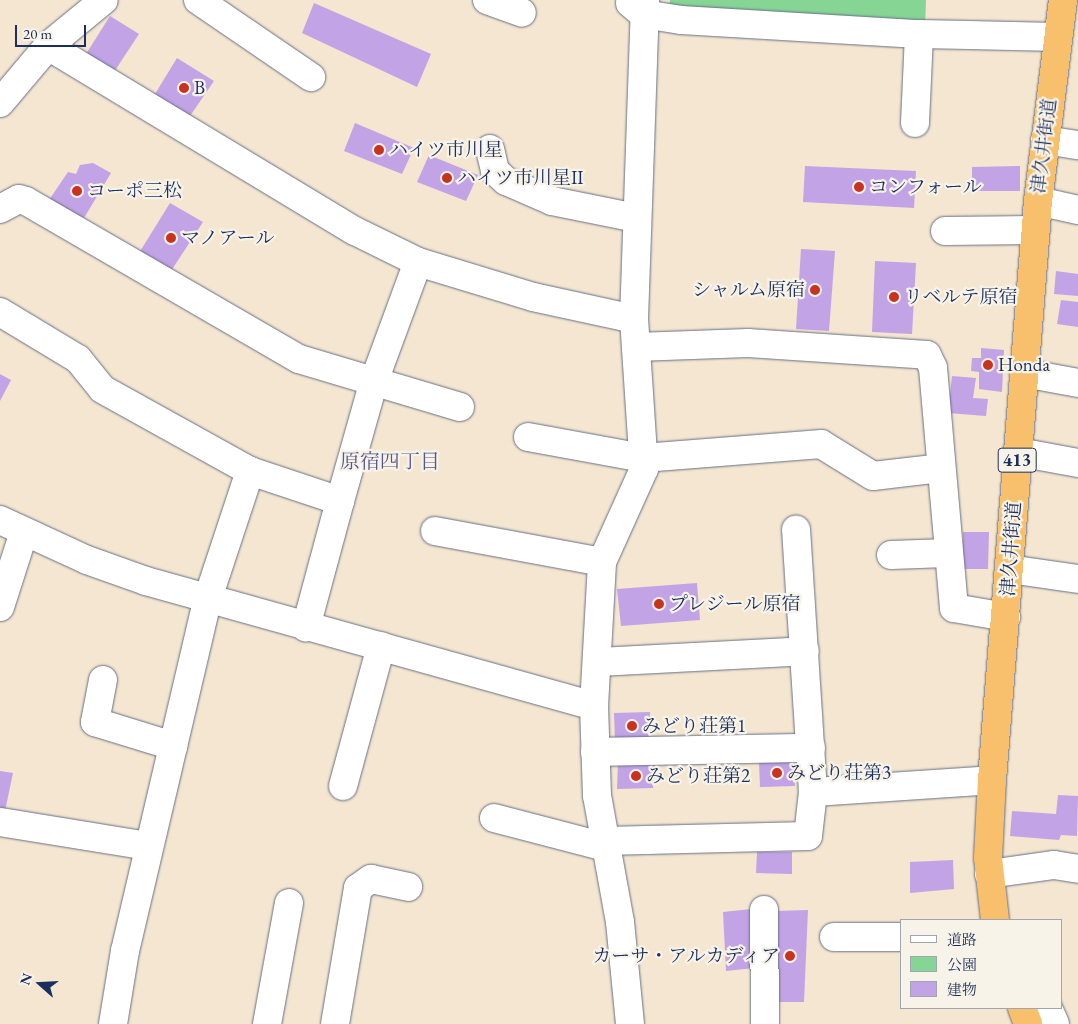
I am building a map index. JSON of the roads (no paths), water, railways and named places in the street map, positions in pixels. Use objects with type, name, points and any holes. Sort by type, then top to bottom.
[{"type":"highway","name":"津久井街道","points":[[996,919],[989,874],[992,780],[1038,202],[1063,0]]},
{"type":"street","points":[[0,103],[48,46],[104,0]]},
{"type":"street","points":[[198,0],[311,78]]},
{"type":"street","points":[[487,0],[522,13]]},
{"type":"street","points":[[630,1024],[620,922],[605,844],[595,752],[594,706],[598,662],[602,562],[618,519],[641,480],[643,458],[634,319],[638,5],[681,20],[918,34],[1058,37]]},
{"type":"street","points":[[915,123],[918,34]]},
{"type":"street","points":[[48,46],[355,231],[418,262],[533,297],[634,319]]},
{"type":"street","points":[[1045,140],[1078,145]]},
{"type":"street","points":[[490,149],[498,176],[515,185],[552,201],[636,218]]},
{"type":"street","points":[[0,209],[19,199],[26,201],[300,359],[373,384],[460,407]]},
{"type":"street","points":[[1038,202],[1078,210]]},
{"type":"street","points":[[945,231],[1036,230]]},
{"type":"street","points":[[306,627],[373,384],[418,262]]},
{"type":"street","points":[[0,312],[78,359],[102,389],[250,471],[340,501]]},
{"type":"street","points":[[636,346],[748,343],[921,353],[933,368],[954,608],[1006,617]]},
{"type":"street","points":[[1024,373],[1078,383]]},
{"type":"street","points":[[528,437],[643,458],[821,444],[873,476],[941,468]]},
{"type":"street","points":[[1018,452],[1078,463]]},
{"type":"street","points":[[113,1024],[148,846],[208,598],[250,471]]},
{"type":"street","points":[[0,520],[87,560],[208,598],[306,627],[381,646],[594,706]]},
{"type":"street","points":[[494,818],[605,844],[800,840],[812,829],[811,748],[796,530]]},
{"type":"street","points":[[435,531],[602,562]]},
{"type":"street","points":[[0,607],[24,532]]},
{"type":"street","points":[[892,555],[948,552]]},
{"type":"street","points":[[1009,569],[1078,579]]},
{"type":"street","points":[[343,786],[381,646]]},
{"type":"street","points":[[598,662],[805,651]]},
{"type":"street","points":[[103,680],[95,722],[173,746]]},
{"type":"street","points":[[595,752],[811,748]]},
{"type":"street","points":[[813,792],[992,780]]},
{"type":"street","points":[[0,822],[148,846]]},
{"type":"street","points":[[989,874],[1054,865],[1078,869]]},
{"type":"street","points":[[335,1024],[358,888],[371,879],[408,887]]},
{"type":"street","points":[[267,1024],[289,903]]},
{"type":"street","points":[[764,910],[766,1024]]},
{"type":"street","points":[[834,937],[900,937]]},
{"type":"street","points":[[1028,1015],[1055,1024]]},
{"type":"place","name":"B","points":[[184,88]]},
{"type":"place","name":"ハイツ市川星","points":[[379,150]]},
{"type":"place","name":"ハイツ市川星Ⅱ","points":[[447,178]]},
{"type":"place","name":"コンフォール","points":[[859,187]]},
{"type":"place","name":"コーポ三松","points":[[77,191]]},
{"type":"place","name":"マノアール","points":[[171,238]]},
{"type":"place","name":"シャルム原宿","points":[[815,290]]},
{"type":"place","name":"リベルテ原宿","points":[[894,297]]},
{"type":"place","name":"Honda","points":[[988,365]]},
{"type":"place","name":"プレジール原宿","points":[[659,604]]},
{"type":"place","name":"みどり荘第1","points":[[632,726]]},
{"type":"place","name":"みどり荘第3","points":[[777,773]]},
{"type":"place","name":"みどり荘第2","points":[[636,776]]},
{"type":"place","name":"カーサ・アルカディア","points":[[790,956]]},
{"type":"district","name":"原宿四丁目","points":[[390,461]]}]
